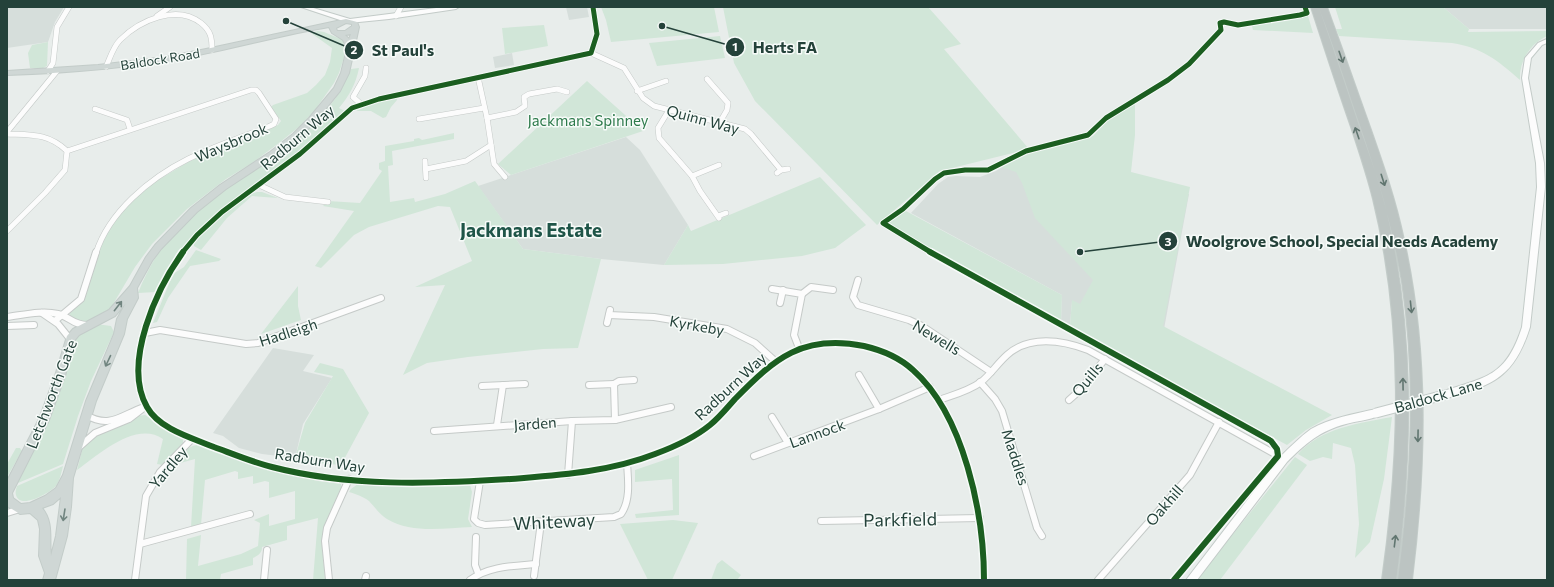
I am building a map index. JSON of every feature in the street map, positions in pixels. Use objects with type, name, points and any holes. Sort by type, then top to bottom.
[{"type":"highway","points":[[1315,7],[1368,165],[1381,210],[1401,326],[1404,441],[1399,502],[1389,580]]},
{"type":"highway","points":[[1324,7],[1385,185],[1399,240],[1410,298],[1417,372],[1418,415],[1414,511],[1405,580]]},
{"type":"main road","name":"Baldock Road","points":[[7,74],[106,67],[159,60],[350,21]]},
{"type":"main road","points":[[132,288],[149,259],[179,224],[223,187],[273,154],[296,136],[327,104],[340,84],[348,61],[355,28],[355,23],[350,21]]},
{"type":"main road","points":[[337,24],[332,28],[336,33],[346,39],[350,47]]},
{"type":"main road","points":[[336,33],[347,33],[355,28]]},
{"type":"main road","name":"Baldock Road","points":[[311,30],[336,33]]},
{"type":"main road","name":"Letchworth Gate","points":[[49,576],[45,556],[45,526],[43,517],[38,511],[25,508],[8,501],[7,493],[44,420],[60,376],[70,339],[76,332],[87,325],[112,313],[132,288]]},
{"type":"main road","name":"Letchworth Gate","points":[[25,508],[49,500],[60,491],[68,477],[86,414],[119,334],[120,325],[133,298],[132,288]]},
{"type":"main road","points":[[100,320],[111,321],[120,325]]},
{"type":"main road","name":"Letchworth Gate","points":[[49,576],[58,553],[67,497],[68,477]]},
{"type":"street","points":[[48,71],[53,62],[57,28],[68,7]]},
{"type":"street","points":[[106,67],[113,51],[121,40],[135,29],[170,7],[175,12],[194,17],[201,22],[212,37],[212,50]]},
{"type":"street","points":[[304,7],[350,21],[393,17],[402,7],[406,15]]},
{"type":"street","points":[[355,28],[369,22],[393,17],[456,7]]},
{"type":"street","points":[[591,53],[598,33],[593,7]]},
{"type":"street","points":[[151,20],[169,15],[180,14]]},
{"type":"street","points":[[332,16],[337,24]]},
{"type":"street","name":"Baldock Lane","points":[[1191,580],[1284,459],[1300,443],[1319,429],[1348,419],[1468,388],[1488,380],[1500,373],[1511,362],[1519,350],[1526,327],[1541,186],[1540,162],[1525,78],[1528,58],[1540,44],[1547,41]]},
{"type":"street","name":"Radburn Way","points":[[591,53],[478,77],[361,104],[352,108],[296,157],[223,211],[200,232],[184,250],[174,265],[154,305],[139,355],[140,390],[146,406],[163,423],[192,439],[256,462],[282,469],[349,479],[412,484],[568,475],[627,463],[671,448],[708,427],[758,376],[787,353],[799,348],[824,343],[857,344],[879,350],[903,362],[913,369],[930,387],[939,400],[974,487],[980,518],[985,565],[984,580]]},
{"type":"street","name":"Quinn Way","points":[[591,53],[622,67],[628,73],[638,91],[650,104],[669,110],[738,126],[748,132],[779,172],[788,169]]},
{"type":"street","points":[[361,104],[353,97],[364,76],[366,68]]},
{"type":"street","points":[[7,133],[57,71]]},
{"type":"street","points":[[478,77],[487,118],[494,164],[505,177]]},
{"type":"street","points":[[707,79],[728,103],[727,110],[720,122]]},
{"type":"street","name":"Quinn Way","points":[[638,91],[666,81]]},
{"type":"street","points":[[487,118],[520,110],[525,106],[525,96],[529,94],[557,89],[567,92]]},
{"type":"street","name":"Waysbrook","points":[[56,320],[81,299],[95,252],[110,224],[122,208],[138,193],[162,175],[188,159],[270,126],[274,124],[276,119],[260,93],[253,90],[208,103],[67,151]]},
{"type":"street","points":[[420,120],[484,108]]},
{"type":"street","points":[[95,109],[127,120],[130,129]]},
{"type":"street","points":[[669,110],[658,128],[658,136],[663,144],[680,160],[692,176],[700,191],[718,217],[726,213]]},
{"type":"street","points":[[7,133],[51,138],[59,142],[67,151],[65,170],[45,193],[7,231]]},
{"type":"street","points":[[426,169],[466,161],[491,145]]},
{"type":"street","points":[[425,161],[426,178]]},
{"type":"street","points":[[692,176],[720,165]]},
{"type":"street","points":[[259,185],[285,197],[328,202]]},
{"type":"street","name":"Newells","points":[[858,280],[853,297],[858,305],[909,320],[922,326],[991,372]]},
{"type":"street","points":[[799,348],[794,334],[802,294],[811,287],[833,290]]},
{"type":"street","points":[[772,289],[802,294]]},
{"type":"street","points":[[780,303],[783,290]]},
{"type":"street","name":"Hadleigh","points":[[145,333],[160,330],[246,344],[258,343],[381,298]]},
{"type":"street","points":[[7,318],[51,312],[63,315],[78,326],[87,325]]},
{"type":"street","name":"Kyrkeby","points":[[607,323],[610,312],[654,317],[727,329],[755,343],[775,361]]},
{"type":"street","points":[[42,313],[56,320],[64,328],[70,339]]},
{"type":"street","points":[[7,326],[34,325]]},
{"type":"street","points":[[939,400],[965,390],[980,382],[1013,351],[1038,342],[1052,341],[1074,344],[1105,359],[1284,459]]},
{"type":"street","name":"Quills","points":[[1069,400],[1078,392],[1105,359]]},
{"type":"street","points":[[859,375],[879,409]]},
{"type":"street","points":[[589,385],[614,384],[619,381],[634,380]]},
{"type":"street","name":"Maddles","points":[[980,382],[995,399],[1002,411],[1038,528],[1042,536]]},
{"type":"street","points":[[482,386],[525,384]]},
{"type":"street","points":[[614,384],[615,420]]},
{"type":"street","name":"Jarden","points":[[498,425],[503,385]]},
{"type":"street","name":"Lannock","points":[[754,456],[879,409],[930,387]]},
{"type":"street","points":[[86,414],[95,421],[106,422],[118,420],[136,409],[146,406]]},
{"type":"street","points":[[77,449],[98,432],[137,415],[146,406]]},
{"type":"street","name":"Jarden","points":[[434,431],[572,420],[615,420],[671,407]]},
{"type":"street","points":[[772,417],[788,443]]},
{"type":"street","name":"Jarden","points":[[568,475],[572,420]]},
{"type":"street","name":"Oakhill","points":[[1098,580],[1190,475],[1219,422]]},
{"type":"street","name":"Yardley","points":[[136,580],[146,496],[159,474],[192,439]]},
{"type":"street","name":"Whiteway","points":[[480,481],[474,519],[478,523],[485,525],[614,518],[623,513],[626,506],[627,463]]},
{"type":"street","name":"Radburn Way","points":[[329,580],[325,541],[327,528],[349,479]]},
{"type":"street","points":[[7,513],[25,508]]},
{"type":"street","points":[[140,544],[240,513],[250,514]]},
{"type":"street","name":"Parkfield","points":[[821,521],[980,518]]},
{"type":"street","points":[[534,576],[541,522]]},
{"type":"street","points":[[476,537],[475,565],[478,573]]},
{"type":"street","points":[[264,580],[265,555]]},
{"type":"street","points":[[470,580],[478,573],[487,570],[536,564]]},
{"type":"shaded area","points":[[7,7],[64,7],[55,22],[48,42],[7,48]]},
{"type":"shaded area","points":[[566,7],[587,7],[589,17],[569,20]]},
{"type":"shaded area","points":[[1443,7],[1547,7],[1547,29],[1469,29]]},
{"type":"shaded area","points":[[512,53],[514,65],[495,68],[493,57]]},
{"type":"shaded area","points":[[626,137],[640,150],[688,225],[664,265],[523,249],[478,186]]},
{"type":"shaded area","points":[[1008,163],[1189,194],[1164,329],[1080,305],[1072,301],[1070,325],[1061,323],[1062,295],[911,213],[938,184],[948,177],[980,177],[996,171]]},
{"type":"shaded area","points":[[273,348],[314,355],[303,371],[332,378],[303,424],[295,458],[262,454],[239,448],[223,436],[213,433]]},
{"type":"green space","points":[[601,7],[714,7],[719,32],[611,42],[606,20]]},
{"type":"green space","points":[[723,7],[928,7],[961,44],[944,49],[1029,149],[940,171],[877,225],[755,101],[734,63]]},
{"type":"green space","points":[[1335,7],[1443,7],[1469,29],[1468,32],[1547,31],[1547,36],[1535,44],[1527,54],[1521,66],[1520,80],[1504,66],[1489,56],[1463,45],[1339,36],[1336,29],[1342,29]]},
{"type":"green space","points":[[1308,16],[1313,33],[1253,30],[1251,23]]},
{"type":"green space","points":[[544,25],[548,46],[505,54],[502,28]]},
{"type":"green space","points":[[318,31],[343,40],[345,54],[334,83],[315,110],[300,126],[279,143],[252,163],[226,179],[187,209],[152,244],[135,267],[112,306],[103,315],[81,323],[70,316],[70,312],[82,303],[100,246],[108,230],[127,206],[148,186],[195,158],[278,125],[281,121],[271,107],[307,93],[325,75],[330,62],[332,48],[311,33]]},
{"type":"green space","points":[[720,36],[725,58],[657,66],[649,43]]},
{"type":"green space","points":[[48,42],[47,66],[41,69],[30,68],[28,53],[32,45]]},
{"type":"green space","points":[[359,68],[352,90],[339,108],[345,111],[291,158],[198,231],[175,257],[156,292],[138,293],[156,257],[173,233],[219,194],[281,151],[301,135],[319,118],[335,99],[351,69]]},
{"type":"green space","name":"Jackmans Spinney","points":[[587,81],[643,131],[511,175],[498,164]]},
{"type":"green space","points":[[397,98],[386,117],[383,118],[371,111],[356,111],[374,103]]},
{"type":"green space","points":[[1135,103],[1135,135],[1131,172],[1190,187],[1163,326],[1332,415],[1306,430],[1287,445],[1138,364],[1070,325],[1072,300],[1080,304],[1093,280],[1035,218],[1022,183],[1016,172],[1001,167],[1027,153],[1093,136],[1108,120]]},
{"type":"green space","points":[[454,133],[454,139],[392,151],[393,165],[388,166],[390,202],[414,198],[415,202],[445,194],[475,181],[523,249],[601,259],[578,348],[543,349],[427,363],[403,375],[445,285],[415,287],[472,261],[450,207],[438,206],[369,227],[354,235],[321,268],[315,266],[354,211],[323,206],[328,201],[360,203],[382,171],[379,169],[379,163],[385,161],[385,146],[414,141],[414,139],[419,138],[422,140]]},
{"type":"green space","points":[[820,177],[866,225],[835,248],[802,256],[723,264],[664,265],[688,225],[691,231]]},
{"type":"green space","points":[[257,192],[262,192],[278,198],[252,196],[227,218],[201,250],[194,246],[194,242],[233,206]]},
{"type":"green space","points":[[904,210],[1062,295],[1061,323],[909,239],[885,222]]},
{"type":"green space","points":[[196,250],[221,259],[219,261],[190,266],[168,298],[157,322],[153,323],[173,274],[184,267]]},
{"type":"green space","points":[[298,286],[298,306],[301,320],[261,334]]},
{"type":"green space","points":[[96,324],[111,326],[114,332],[91,381],[63,464],[18,483],[57,400],[70,346],[79,333]]},
{"type":"green space","points":[[320,363],[343,369],[369,413],[341,465],[294,461],[305,423],[333,376],[314,372]]},
{"type":"green space","points":[[145,415],[183,439],[183,443],[163,465],[157,464],[163,439],[152,434],[141,434],[118,442],[77,470],[83,447],[100,432],[138,416]]},
{"type":"green space","points":[[1392,417],[1384,479],[1370,542],[1355,558],[1359,524],[1355,465],[1351,448],[1333,443],[1332,459],[1323,457],[1310,461],[1298,454],[1307,445],[1329,432],[1354,424]]},
{"type":"green space","points":[[197,445],[258,465],[318,481],[341,484],[341,489],[325,526],[322,541],[325,580],[313,580],[318,518],[287,526],[287,540],[262,547],[260,554],[253,558],[253,565],[221,574],[220,580],[186,580],[187,539],[201,535],[198,566],[241,554],[258,546],[260,523],[254,520],[269,514],[269,526],[295,519],[295,491],[269,498],[269,482],[265,481],[253,484],[253,476],[238,479],[238,472],[235,471],[205,480],[201,525],[191,527],[195,459],[173,465],[186,450]]},
{"type":"green space","points":[[16,448],[20,448],[22,451],[7,477],[7,464]]},
{"type":"green space","points":[[679,455],[679,515],[636,518],[635,514],[673,510],[672,479],[635,482],[635,470]]},
{"type":"green space","points":[[1295,457],[1307,465],[1220,580],[1196,580]]},
{"type":"green space","points":[[63,466],[58,482],[52,490],[29,501],[23,501],[16,495],[17,486]]},
{"type":"green space","points":[[358,484],[413,486],[470,485],[472,492],[468,519],[472,527],[428,529],[407,527],[397,524],[379,513],[369,501],[349,492]]},
{"type":"green space","points":[[673,520],[698,523],[672,580],[648,580],[620,524]]},
{"type":"green space","points":[[722,560],[741,575],[737,580],[711,580],[717,564]]},
{"type":"cycle path","points":[[593,7],[597,34],[595,46],[591,53],[379,99],[352,108],[300,154],[236,201],[209,223],[178,258],[154,304],[144,332],[138,377],[140,391],[148,409],[163,423],[182,434],[264,465],[309,475],[339,479],[429,483],[559,475],[598,470],[637,460],[656,454],[686,440],[713,423],[760,374],[774,363],[804,347],[822,343],[841,343],[863,346],[890,355],[909,366],[931,389],[945,412],[958,439],[976,498],[984,556],[984,580]]},
{"type":"cycle path","points":[[1174,580],[1278,456],[1277,449],[1271,441],[909,240],[883,223],[903,209],[935,179],[944,173],[965,170],[988,170],[1026,151],[1088,135],[1106,118],[1168,80],[1189,64],[1221,30],[1220,23],[1224,22],[1238,25],[1300,15],[1307,13],[1305,7]]},
{"type":"place","name":"St Paul's","points":[[286,21]]},
{"type":"place","name":"Herts FA","points":[[662,26]]},
{"type":"place","name":"Woolgrove School, Special Needs Academy","points":[[1080,252]]},
{"type":"district","name":"Jackmans Estate","points":[[531,229]]}]
